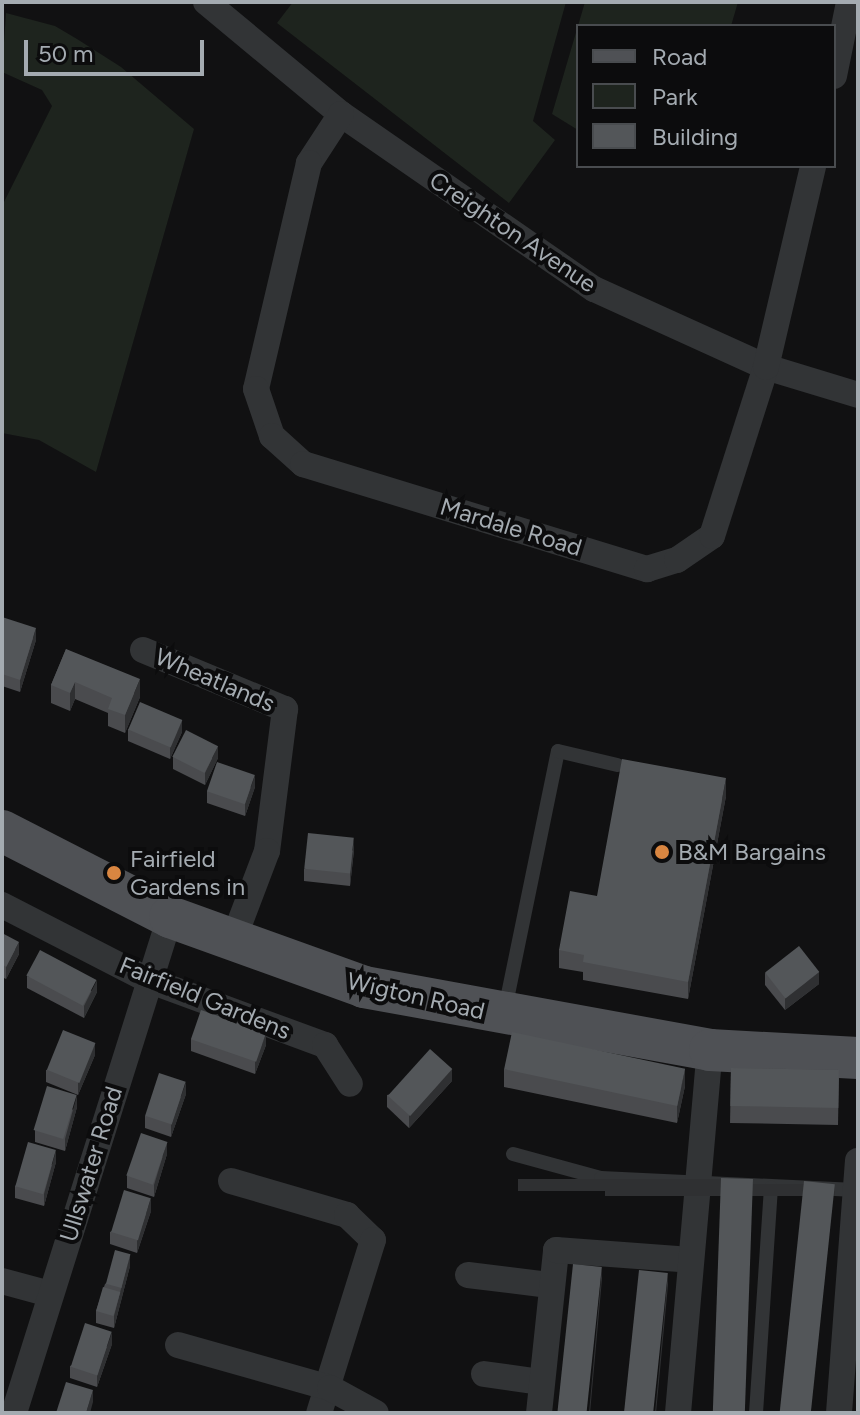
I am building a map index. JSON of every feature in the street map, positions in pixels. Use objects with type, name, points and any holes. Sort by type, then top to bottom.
[{"type":"main road","name":"Wigton Road","points":[[2,831],[170,917],[232,943],[364,987],[504,1016],[710,1050],[858,1058]]},
{"type":"street","name":"Creighton Avenue","points":[[206,2],[341,114],[594,289],[766,367],[858,395]]},
{"type":"street","points":[[836,66],[849,2]]},
{"type":"street","name":"Mardale Road","points":[[341,114],[309,163],[256,389],[272,436],[303,464],[647,569],[677,560],[712,536],[766,367],[813,168]]},
{"type":"street","name":"Wheatlands","points":[[143,650],[285,709],[267,851],[232,943]]},
{"type":"street","name":"Fairfield Gardens","points":[[2,905],[148,980],[325,1045],[350,1084]]},
{"type":"street","name":"Ullswater Road","points":[[14,1413],[170,917]]},
{"type":"street","points":[[678,1413],[710,1050]]},
{"type":"street","points":[[839,1413],[858,1161]]},
{"type":"street","points":[[231,1181],[347,1215],[373,1240],[330,1388],[319,1413]]},
{"type":"street","points":[[539,1413],[549,1285],[556,1250],[691,1260]]},
{"type":"street","points":[[468,1275],[549,1285]]},
{"type":"street","points":[[2,1281],[50,1294]]},
{"type":"street","points":[[178,1345],[330,1388],[376,1413]]},
{"type":"street","points":[[484,1374],[541,1382]]},
{"type":"lane","points":[[504,1016],[558,751],[617,765]]},
{"type":"lane","points":[[513,1154],[601,1178],[856,1190]]},
{"type":"lane","points":[[756,1413],[771,1187]]},
{"type":"green space","points":[[293,2],[566,2],[533,121],[555,140],[509,203],[277,23]]},
{"type":"green space","points":[[585,2],[738,2],[732,24],[579,24]]},
{"type":"green space","points":[[6,13],[55,26],[77,39],[121,67],[194,129],[96,472],[39,440],[2,433],[2,206],[52,106],[42,90],[2,72]]},
{"type":"green space","points":[[576,33],[576,129],[552,114]]},
{"type":"building","points":[[2,617],[36,628],[20,680],[2,674]]},
{"type":"building","points":[[66,649],[140,679],[125,715],[108,709],[112,698],[75,682],[70,693],[51,685]]},
{"type":"building","points":[[140,702],[182,720],[171,748],[128,730]]},
{"type":"building","points":[[186,730],[218,746],[204,773],[172,757]]},
{"type":"building","name":"B&M Bargains","points":[[622,759],[726,778],[688,982],[583,962],[584,955],[559,950],[570,891],[597,896]]},
{"type":"building","points":[[217,762],[255,775],[245,804],[207,791]]},
{"type":"building","points":[[308,833],[354,838],[350,874],[304,869]]},
{"type":"building","points":[[2,933],[19,942],[6,967],[2,964]]},
{"type":"building","points":[[799,946],[819,972],[785,998],[765,972]]},
{"type":"building","points":[[40,950],[97,980],[83,1006],[26,976]]},
{"type":"building","points":[[201,1010],[266,1032],[256,1062],[191,1039]]},
{"type":"building","points":[[63,1030],[95,1043],[79,1083],[47,1070]]},
{"type":"building","points":[[512,1032],[685,1069],[677,1106],[504,1069]]},
{"type":"building","points":[[430,1049],[452,1069],[410,1116],[388,1096]]},
{"type":"building","points":[[731,1068],[839,1070],[838,1108],[730,1106]]},
{"type":"building","points":[[159,1073],[186,1082],[172,1124],[145,1116]]},
{"type":"building","points":[[47,1086],[77,1095],[63,1139],[34,1130]]},
{"type":"building","points":[[141,1133],[167,1142],[153,1185],[126,1176]]},
{"type":"building","points":[[28,1142],[56,1150],[43,1194],[15,1186]]},
{"type":"building","points":[[721,1178],[753,1179],[745,1413],[713,1413]]},
{"type":"building","points":[[804,1181],[835,1184],[811,1413],[780,1413]]},
{"type":"building","points":[[124,1190],[151,1198],[138,1240],[111,1232]]},
{"type":"building","points":[[115,1250],[130,1254],[121,1288],[106,1284]]},
{"type":"building","points":[[573,1264],[602,1267],[586,1413],[557,1413]]},
{"type":"building","points":[[639,1270],[668,1273],[653,1413],[624,1413]]},
{"type":"building","points":[[103,1287],[120,1292],[113,1316],[96,1311]]},
{"type":"building","points":[[85,1323],[112,1332],[97,1375],[71,1367]]},
{"type":"building","points":[[66,1382],[93,1390],[86,1413],[56,1413]]},
{"type":"place","name":"B&M Bargains","points":[[662,852]]},
{"type":"place","name":"Fairfield Gardens in","points":[[114,873]]}]
